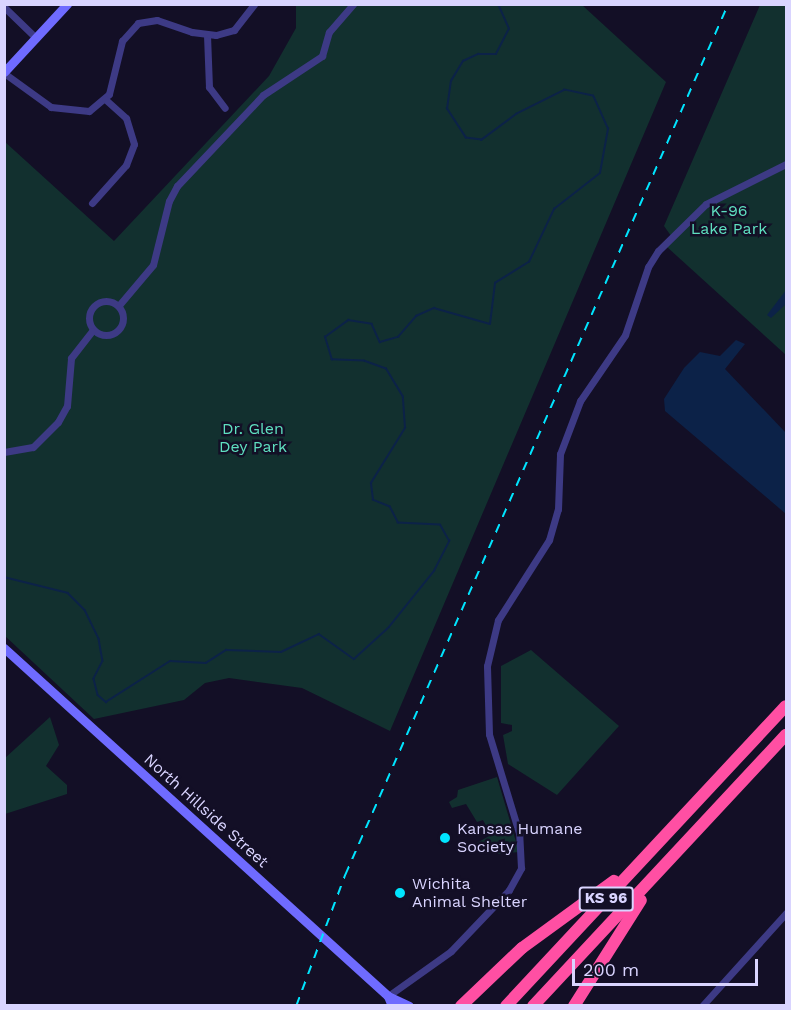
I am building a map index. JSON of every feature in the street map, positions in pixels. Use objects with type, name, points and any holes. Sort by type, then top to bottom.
[{"type":"highway","name":"KS 96","points":[[506,1005],[786,705]]},
{"type":"highway","name":"KS 96","points":[[533,1005],[786,735]]},
{"type":"highway","points":[[461,1005],[522,948],[606,888],[706,793]]},
{"type":"highway","points":[[574,1005],[635,908],[678,851]]},
{"type":"main road","points":[[4,72],[67,4]]},
{"type":"main road","name":"North Hillside Street","points":[[4,648],[388,996],[409,1005]]},
{"type":"main road","name":"North Hillside Street","points":[[388,996],[392,1005]]},
{"type":"street","points":[[4,72],[39,100],[62,110],[89,111],[105,99],[111,88],[122,41],[138,23],[157,20],[207,35],[234,30],[254,4]]},
{"type":"street","points":[[120,304],[153,265],[177,186],[263,95],[322,56],[329,32],[352,4]]},
{"type":"street","points":[[4,7],[36,38]]},
{"type":"street","points":[[207,35],[208,87],[225,108]]},
{"type":"street","points":[[92,203],[126,165],[134,144],[126,118],[105,99]]},
{"type":"street","points":[[388,996],[451,951],[509,890],[520,868],[519,833],[489,734],[487,666],[498,620],[549,540],[558,509],[560,454],[580,401],[625,335],[648,267],[658,251],[706,204],[786,164]]},
{"type":"street","points":[[92,332],[88,317],[93,307],[103,301],[120,304]]},
{"type":"street","points":[[92,332],[108,335],[116,332],[124,317],[120,304]]},
{"type":"street","points":[[4,452],[33,447],[58,422],[67,406],[70,358],[92,332]]},
{"type":"street","points":[[702,1005],[786,913]]},
{"type":"green space","name":"Dr. Glen Dey Park","points":[[296,5],[582,5],[666,82],[390,731],[302,688],[229,678],[205,683],[184,700],[94,719],[5,636],[4,141],[114,241],[269,76],[296,28]]},
{"type":"green space","name":"K-96 Lake Park","points":[[760,5],[786,5],[786,355],[667,247],[674,240],[664,226]]},
{"type":"green space","points":[[531,650],[619,726],[557,795],[508,764],[503,735],[512,731],[512,725],[501,723],[501,666]]},
{"type":"green space","points":[[50,717],[59,745],[46,766],[67,785],[67,794],[5,814],[5,758]]},
{"type":"green space","points":[[497,777],[519,852],[498,854],[495,847],[480,854],[475,844],[491,835],[483,820],[477,822],[466,804],[452,808],[449,802],[457,797],[458,790]]},
{"type":"water","points":[[786,290],[786,304],[771,318],[767,315]]},
{"type":"water","points":[[736,340],[745,344],[725,369],[786,433],[786,514],[665,411],[664,399],[684,368],[700,352],[720,356]]},
{"type":"waterway","points":[[4,577],[68,593],[85,610],[99,639],[103,661],[94,679],[98,695],[106,702],[170,661],[206,663],[226,650],[281,652],[319,634],[354,659],[389,627],[434,571],[449,541],[440,525],[398,523],[390,507],[373,500],[371,483],[405,428],[403,397],[386,369],[364,361],[332,360],[325,337],[348,320],[372,324],[380,342],[398,337],[416,316],[434,308],[490,324],[495,283],[529,262],[554,209],[600,173],[608,129],[593,96],[565,90],[517,114],[482,140],[466,138],[447,109],[451,81],[463,61],[478,54],[496,54],[509,29],[498,4]]},
{"type":"railway","points":[[296,1006],[345,875],[728,4]]},
{"type":"place","name":"Kansas Humane Society","points":[[445,838]]},
{"type":"place","name":"Wichita Animal Shelter","points":[[400,893]]}]
